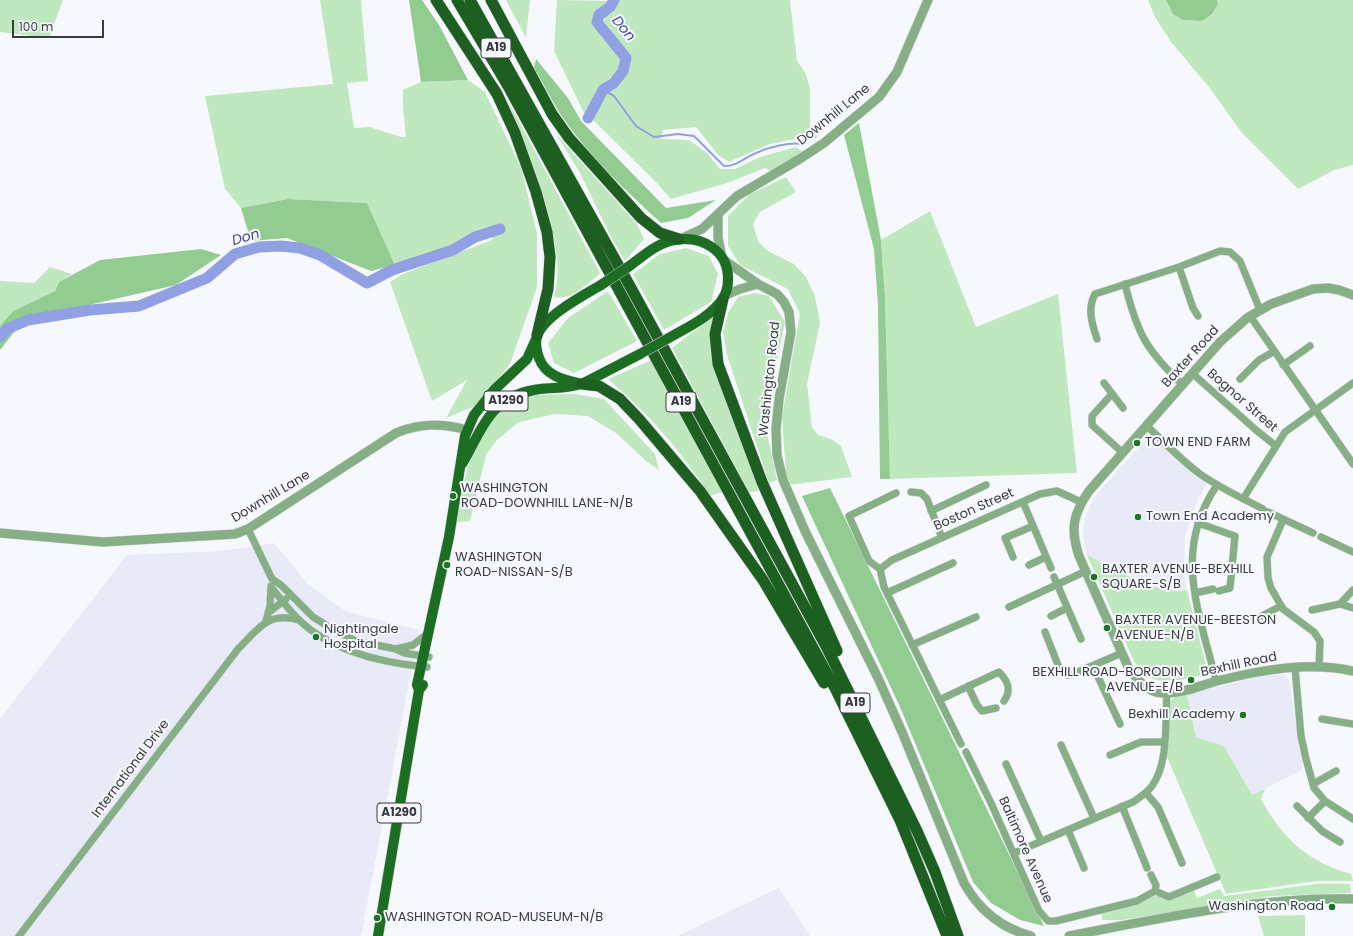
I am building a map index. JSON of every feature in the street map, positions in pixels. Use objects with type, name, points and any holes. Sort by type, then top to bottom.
[{"type":"highway","points":[[436,0],[497,94],[515,133],[536,192],[547,232],[550,257],[548,289],[537,336]]},
{"type":"highway","name":"A19","points":[[457,0],[508,86],[788,600],[887,792],[916,858],[947,936]]},
{"type":"highway","name":"A19","points":[[470,0],[524,95],[793,584],[878,750],[935,872],[958,936]]},
{"type":"highway","name":"A19","points":[[477,0],[513,67],[524,95]]},
{"type":"highway","points":[[491,0],[552,114],[569,138],[624,201],[648,225],[660,232],[679,239]]},
{"type":"highway","points":[[724,298],[715,327],[714,341],[716,355],[725,383],[762,482],[860,704],[878,750]]},
{"type":"highway","points":[[582,384],[599,386],[620,399],[639,419],[700,491],[763,580],[887,792]]},
{"type":"main road","name":"A1290","points":[[378,936],[419,690],[417,684],[433,634],[432,622],[462,464],[462,448],[467,430],[474,415],[494,390],[526,359],[537,336],[555,315],[664,243],[679,239],[694,239],[713,247],[723,259]]},
{"type":"main road","points":[[723,259],[728,276],[724,298]]},
{"type":"main road","name":"A1290","points":[[462,464],[480,427],[492,412],[502,403],[526,391],[572,387],[582,384],[640,354],[702,318],[724,298]]},
{"type":"main road","points":[[537,336],[539,357],[547,370],[559,378],[582,384]]},
{"type":"main road","name":"A1290","points":[[425,661],[428,626],[432,622]]},
{"type":"street","name":"Downhill Lane","points":[[679,239],[702,229],[718,216],[724,206],[737,196],[824,143],[879,97],[897,72],[928,0]]},
{"type":"street","points":[[718,216],[718,237],[723,259]]},
{"type":"street","points":[[1097,339],[1091,322],[1090,310],[1094,294],[1179,267],[1220,252],[1230,252],[1240,261],[1260,310]]},
{"type":"street","name":"Washington Road","points":[[723,259],[758,284],[772,290],[781,298],[787,307],[791,320],[789,344],[776,417],[776,444],[780,466],[789,495],[902,732],[964,883],[972,897],[994,919],[1031,936]]},
{"type":"street","points":[[1179,267],[1193,308],[1198,316]]},
{"type":"street","points":[[724,298],[740,289],[758,284]]},
{"type":"street","points":[[1125,284],[1133,314],[1145,342],[1157,359],[1183,385]]},
{"type":"street","name":"Baxter Road","points":[[1081,502],[1220,342],[1250,316],[1271,304],[1313,289],[1328,288],[1340,290],[1353,295]]},
{"type":"street","points":[[1250,316],[1273,352],[1353,464]]},
{"type":"street","points":[[1283,365],[1310,346]]},
{"type":"street","points":[[1240,380],[1259,360],[1273,352]]},
{"type":"street","name":"Bognor Street","points":[[1192,374],[1276,446]]},
{"type":"street","points":[[1104,383],[1123,408]]},
{"type":"street","points":[[1243,499],[1285,432],[1353,383]]},
{"type":"street","points":[[1112,394],[1092,416],[1092,425],[1123,454]]},
{"type":"street","name":"Downhill Lane","points":[[0,533],[103,542],[234,534],[248,529],[396,433],[419,425],[434,424],[452,426],[467,430]]},
{"type":"street","points":[[1147,426],[1182,459],[1217,485],[1265,511],[1313,533]]},
{"type":"street","points":[[931,511],[986,485]]},
{"type":"street","points":[[1216,681],[1191,571],[1192,553],[1198,523],[1217,485]]},
{"type":"street","name":"Boston Street","points":[[880,569],[892,560],[1040,494],[1057,491],[1070,495],[1081,502]]},
{"type":"street","points":[[911,492],[921,494],[927,499],[942,538]]},
{"type":"street","points":[[896,493],[849,516],[870,561],[880,569],[882,581],[887,593],[961,744]]},
{"type":"street","points":[[1023,502],[1051,568]]},
{"type":"street","name":"Bexhill Road","points":[[1081,502],[1075,516],[1073,528],[1074,541],[1129,669],[1139,682],[1149,689],[1162,694],[1266,670],[1319,667],[1353,672]]},
{"type":"street","points":[[1283,520],[1267,557],[1266,569],[1271,588],[1281,606],[1292,617],[1305,624],[1314,632],[1320,641],[1319,667]]},
{"type":"street","points":[[1195,593],[1230,588],[1235,536],[1198,523]]},
{"type":"street","points":[[1013,557],[1005,538],[1033,526]]},
{"type":"street","points":[[248,529],[272,579],[281,585],[313,617],[344,636],[369,644],[396,649],[425,661]]},
{"type":"street","points":[[1322,537],[1353,552]]},
{"type":"street","points":[[1029,565],[1046,557]]},
{"type":"street","points":[[887,593],[953,563]]},
{"type":"street","points":[[1009,607],[1086,571]]},
{"type":"street","points":[[1054,577],[1082,639]]},
{"type":"street","points":[[272,579],[272,616]]},
{"type":"street","name":"International Drive","points":[[271,588],[299,620],[327,640],[349,650],[373,658],[425,661]]},
{"type":"street","points":[[1340,604],[1353,590]]},
{"type":"street","points":[[272,616],[291,596]]},
{"type":"street","points":[[1312,610],[1340,604],[1353,608]]},
{"type":"street","points":[[1252,621],[1281,606]]},
{"type":"street","points":[[1050,616],[1067,608]]},
{"type":"street","name":"International Drive","points":[[19,936],[238,649],[272,616],[299,620]]},
{"type":"street","points":[[912,646],[976,617]]},
{"type":"street","points":[[1045,632],[1060,670],[1067,675],[1093,666],[1122,653]]},
{"type":"street","points":[[396,649],[413,645],[427,634]]},
{"type":"street","points":[[1093,666],[1120,724]]},
{"type":"street","points":[[1295,668],[1303,721],[1306,759],[1313,784],[1325,801],[1353,819]]},
{"type":"street","points":[[940,700],[999,672],[1004,676],[1009,687],[1009,694],[1004,701]]},
{"type":"street","points":[[968,686],[977,705],[982,711],[996,708]]},
{"type":"street","points":[[1014,853],[1133,802],[1146,793],[1152,786],[1162,766],[1167,693]]},
{"type":"street","points":[[1322,719],[1353,724]]},
{"type":"street","points":[[1110,755],[1141,742],[1164,742]]},
{"type":"street","points":[[1061,745],[1094,818]]},
{"type":"street","name":"Baltimore Avenue","points":[[966,752],[1014,853],[1039,911],[1048,921],[1056,921],[1137,901],[1155,891]]},
{"type":"street","points":[[1006,764],[1041,841]]},
{"type":"street","points":[[1313,784],[1336,771]]},
{"type":"street","points":[[1146,793],[1158,807],[1182,863]]},
{"type":"street","points":[[1308,818],[1325,801]]},
{"type":"street","points":[[1122,806],[1147,868]]},
{"type":"street","points":[[1297,806],[1322,831],[1340,842]]},
{"type":"street","points":[[1068,830],[1084,868]]},
{"type":"street","points":[[1151,875],[1156,885],[1155,891],[1169,897],[1217,877]]},
{"type":"street","points":[[1069,936],[1136,922],[1240,906],[1293,900],[1353,898]]},
{"type":"shaded area","name":"Town End Academy","points":[[1147,438],[1154,439],[1207,483],[1196,504],[1185,536],[1184,571],[1187,590],[1184,591],[1172,592],[1158,589],[1087,555],[1085,549],[1083,532],[1086,515],[1094,497]]},
{"type":"shaded area","points":[[274,543],[308,584],[345,611],[419,630],[361,936],[0,936],[0,719],[127,555],[222,551]]},
{"type":"shaded area","name":"Bexhill Academy","points":[[1283,674],[1289,679],[1303,767],[1300,771],[1252,795],[1224,746],[1196,737],[1187,694],[1263,676]]},
{"type":"shaded area","points":[[779,888],[810,936],[677,936]]},
{"type":"green space","points":[[0,0],[63,0],[49,38],[0,32]]},
{"type":"green space","points":[[320,0],[361,0],[368,81],[347,83],[354,128],[370,127],[401,137],[406,137],[403,109],[403,90],[421,82],[468,80],[485,92],[521,168],[537,233],[537,287],[510,364],[475,406],[446,418],[467,380],[432,401],[390,282],[403,274],[492,240],[494,229],[434,254],[395,265],[367,203],[288,199],[241,208],[225,189],[205,96],[333,84]]},
{"type":"green space","points":[[409,0],[422,0],[439,25],[468,80],[421,82]]},
{"type":"green space","points":[[506,0],[530,0],[526,38]]},
{"type":"green space","points":[[557,0],[610,1],[593,15],[597,27],[623,60],[620,70],[599,87],[585,115],[554,51]]},
{"type":"green space","points":[[615,0],[790,0],[797,61],[806,74],[810,89],[810,127],[818,138],[796,139],[770,144],[729,162],[718,155],[696,127],[663,130],[661,139],[689,140],[707,153],[720,169],[735,169],[760,157],[796,147],[803,152],[772,172],[765,168],[727,183],[671,199],[654,180],[592,119],[606,95],[619,87],[630,66],[630,56],[604,21],[605,16],[614,12]]},
{"type":"green space","points":[[1148,0],[1166,0],[1173,12],[1180,18],[1202,21],[1218,4],[1217,0],[1353,0],[1353,165],[1334,170],[1298,189],[1242,133],[1209,87],[1171,42],[1155,17]]},
{"type":"green space","points":[[1166,0],[1217,0],[1218,4],[1212,14],[1202,21],[1183,20],[1173,14]]},
{"type":"green space","points":[[536,59],[568,98],[581,121],[666,208],[716,200],[688,218],[661,223],[609,173],[574,132],[559,112],[534,68]]},
{"type":"green space","points":[[506,97],[600,273],[579,291],[567,296],[560,298],[554,297],[558,276],[556,252],[551,225],[544,196]]},
{"type":"green space","points":[[859,123],[881,240],[885,299],[890,479],[880,479],[878,305],[874,249],[844,135]]},
{"type":"green space","points":[[555,133],[637,224],[644,239],[625,261],[611,237],[579,171]]},
{"type":"green space","points":[[786,177],[796,192],[760,212],[753,224],[758,241],[768,251],[794,264],[806,277],[815,296],[820,323],[807,384],[812,427],[818,435],[833,440],[841,446],[852,477],[789,485],[786,473],[782,416],[800,314],[788,289],[740,265],[728,246],[728,216],[750,194]]},
{"type":"green space","points":[[288,199],[367,203],[395,265],[371,271],[287,238],[251,241],[241,208]]},
{"type":"green space","points":[[930,211],[976,327],[1058,294],[1077,473],[890,479],[885,299],[881,240]]},
{"type":"green space","points":[[686,248],[709,256],[718,274],[711,302],[664,330],[633,274],[660,254]]},
{"type":"green space","points":[[201,249],[221,255],[176,285],[45,315],[18,327],[0,350],[0,326],[13,311],[55,291],[59,282],[100,260]]},
{"type":"green space","points":[[50,267],[72,274],[59,282],[55,291],[13,311],[0,326],[0,281],[34,283]]},
{"type":"green space","points":[[608,291],[637,341],[574,373],[554,363],[548,343],[568,318]]},
{"type":"green space","points":[[755,293],[769,296],[785,322],[770,395],[767,433],[777,480],[769,483],[727,355],[723,332],[728,313],[738,297]]},
{"type":"green space","points":[[714,316],[710,330],[711,357],[759,491],[749,492],[672,348]]},
{"type":"green space","points":[[652,360],[722,492],[710,496],[688,464],[664,434],[637,405],[608,379]]},
{"type":"green space","points":[[575,394],[604,399],[655,454],[659,470],[646,461],[616,433],[588,416],[555,414],[519,422],[497,440],[486,455],[470,521],[457,522],[463,485],[474,446],[499,412],[529,395]]},
{"type":"green space","points":[[830,488],[1044,926],[1020,920],[991,903],[973,882],[900,707],[802,496]]},
{"type":"green space","points":[[1087,555],[1151,586],[1164,590],[1187,590],[1206,665],[1199,676],[1179,680],[1161,681],[1153,679],[1138,667],[1132,657]]},
{"type":"green space","points":[[1187,694],[1196,737],[1224,746],[1252,795],[1265,789],[1261,799],[1269,813],[1287,837],[1298,847],[1322,863],[1351,874],[1353,881],[1317,881],[1226,894],[1167,757],[1169,703],[1176,695]]},
{"type":"green space","points":[[1317,884],[1350,884],[1351,893],[1272,896],[1122,920],[1102,920],[1102,912],[1143,901],[1155,896],[1170,900],[1194,890],[1197,898],[1220,889],[1224,896]]},
{"type":"green space","points":[[1305,915],[1305,936],[1264,936],[1258,916]]},
{"type":"waterway","name":"Don","points":[[588,118],[603,90],[614,83],[623,71],[626,58],[597,22],[599,15],[610,7],[614,0]]},
{"type":"waterway","points":[[603,90],[614,96],[636,126],[654,137],[678,134],[694,136],[724,166],[733,165],[752,155],[773,147],[785,144],[803,144]]},
{"type":"waterway","name":"Don","points":[[0,337],[7,329],[28,320],[90,310],[139,306],[207,278],[235,254],[259,247],[281,246],[300,248],[320,255],[367,283],[392,270],[453,250],[475,237],[500,229]]},
{"type":"place","name":"TOWN END FARM","points":[[1137,443]]},
{"type":"place","name":"WASHINGTON ROAD-DOWNHILL LANE-N/B","points":[[453,496]]},
{"type":"place","name":"Town End Academy","points":[[1138,517]]},
{"type":"place","name":"WASHINGTON ROAD-NISSAN-S/B","points":[[447,565]]},
{"type":"place","name":"BAXTER AVENUE-BEXHILL SQUARE-S/B","points":[[1094,577]]},
{"type":"place","name":"BAXTER AVENUE-BEESTON AVENUE-N/B","points":[[1107,628]]},
{"type":"place","name":"Nightingale Hospital","points":[[316,637]]},
{"type":"place","name":"BEXHILL ROAD-BORODIN AVENUE-E/B","points":[[1191,680]]},
{"type":"place","name":"Bexhill Academy","points":[[1243,715]]},
{"type":"place","name":"Washington Road","points":[[1332,907]]},
{"type":"place","name":"WASHINGTON ROAD-MUSEUM-N/B","points":[[377,918]]}]
